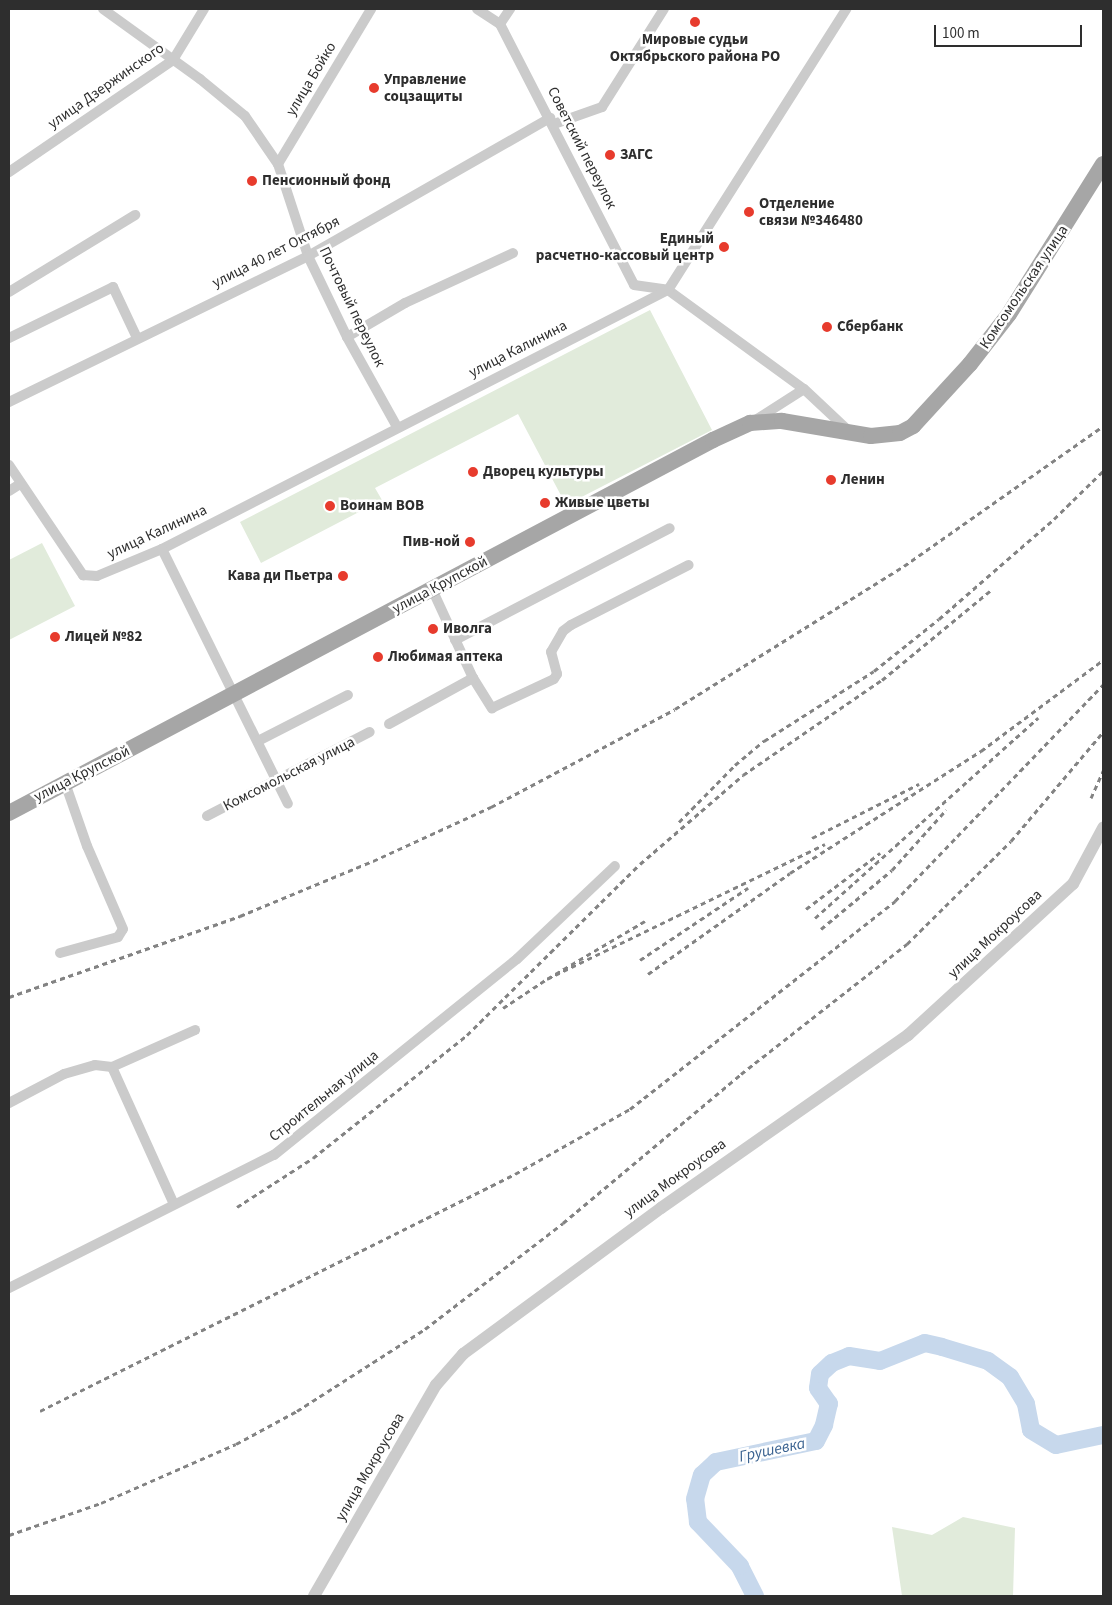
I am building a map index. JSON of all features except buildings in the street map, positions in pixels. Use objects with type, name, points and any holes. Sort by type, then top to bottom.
[{"type":"main road","name":"Комсомольская улица","points":[[886,436],[913,426],[970,364],[1028,286],[1103,164]]},
{"type":"main road","name":"улица Крупской","points":[[9,812],[750,423],[782,421],[853,435],[886,436]]},
{"type":"street","name":"Почтовый переулок","points":[[103,9],[245,116],[278,164],[308,256],[347,337],[397,427]]},
{"type":"street","name":"улица Дзержинского","points":[[9,172],[173,60],[204,9]]},
{"type":"street","name":"улица Бойко","points":[[278,164],[370,9]]},
{"type":"street","name":"Советский переулок","points":[[477,9],[500,24],[552,121],[634,286],[668,290],[804,389],[853,435]]},
{"type":"street","points":[[500,24],[510,9]]},
{"type":"street","name":"улица 40 лет Октября","points":[[9,402],[308,256],[552,121],[602,107],[664,9]]},
{"type":"street","points":[[668,290],[846,9]]},
{"type":"street","points":[[9,292],[135,216]]},
{"type":"street","points":[[347,337],[405,303],[513,253]]},
{"type":"street","points":[[9,338],[113,287],[137,338]]},
{"type":"street","name":"улица Калинина","points":[[20,484],[83,575],[97,576],[162,549],[397,427],[668,290]]},
{"type":"street","points":[[750,423],[804,389]]},
{"type":"street","points":[[9,465],[20,484],[9,490]]},
{"type":"street","points":[[456,640],[670,528]]},
{"type":"street","points":[[162,549],[288,804]]},
{"type":"street","points":[[432,589],[473,678],[492,708],[554,679],[557,674],[551,652],[563,631],[689,565]]},
{"type":"street","points":[[388,724],[473,678]]},
{"type":"street","points":[[258,741],[348,695]]},
{"type":"street","name":"Комсомольская улица","points":[[208,816],[370,732]]},
{"type":"street","points":[[60,953],[118,937],[123,930],[87,846],[65,783]]},
{"type":"street","name":"улица Мокроусова","points":[[314,1596],[436,1385],[463,1354],[661,1208],[908,1035],[1073,884],[1103,828]]},
{"type":"street","name":"Строительная улица","points":[[9,1288],[274,1155],[517,959],[615,866]]},
{"type":"street","points":[[9,1103],[64,1074],[95,1065],[112,1067],[194,1030]]},
{"type":"street","points":[[112,1067],[174,1204]]},
{"type":"green space","points":[[650,310],[712,430],[566,505],[518,414],[375,488],[382,500],[261,563],[240,522]]},
{"type":"green space","points":[[42,543],[75,606],[9,640],[9,560]]},
{"type":"green space","points":[[963,1517],[1015,1528],[1013,1596],[902,1596],[892,1527],[932,1535]]},
{"type":"waterway","name":"Грушевка","points":[[755,1596],[740,1566],[698,1522],[695,1499],[702,1475],[716,1462],[816,1441],[824,1425],[829,1404],[818,1388],[820,1374],[832,1363],[849,1356],[880,1361],[925,1343],[942,1347],[988,1361],[1010,1377],[1026,1404],[1031,1430],[1056,1445],[1103,1435]]},
{"type":"railway","points":[[9,997],[240,916],[373,861],[491,807],[675,709],[904,566],[1103,426]]},
{"type":"railway","points":[[679,822],[735,765],[764,741],[874,671],[939,619],[1054,519],[1103,471]]},
{"type":"railway","points":[[237,1207],[313,1158],[467,1035],[640,864],[743,775],[882,680],[990,591]]},
{"type":"railway","points":[[648,974],[790,873],[981,751],[1103,660]]},
{"type":"railway","points":[[40,1411],[515,1174],[630,1109],[895,901],[1103,685]]},
{"type":"railway","points":[[815,918],[1038,718]]},
{"type":"railway","points":[[9,1535],[101,1503],[236,1444],[297,1411],[425,1329],[563,1223],[741,1074],[907,944],[1011,841],[1103,732]]},
{"type":"railway","points":[[1091,798],[1103,771]]},
{"type":"railway","points":[[812,838],[919,784]]},
{"type":"railway","points":[[821,929],[892,870],[946,810]]},
{"type":"railway","points":[[645,921],[547,979],[825,844]]},
{"type":"railway","points":[[806,909],[880,853]]},
{"type":"railway","points":[[640,960],[748,888]]},
{"type":"railway","points":[[503,1008],[547,979]]},
{"type":"place","name":"Мировые судьи Октябрьского района РО","points":[[695,22]]},
{"type":"place","name":"Управление соцзащиты","points":[[374,88]]},
{"type":"place","name":"ЗАГС","points":[[610,155]]},
{"type":"place","name":"Пенсионный фонд","points":[[252,181]]},
{"type":"place","name":"Отделение связи №346480","points":[[749,212]]},
{"type":"place","name":"Единый расчетно-кассовый центр","points":[[724,247]]},
{"type":"place","name":"Сбербанк","points":[[827,327]]},
{"type":"place","name":"Дворец культуры","points":[[473,472]]},
{"type":"place","name":"Ленин","points":[[831,480]]},
{"type":"place","name":"Живые цветы","points":[[545,503]]},
{"type":"place","name":"Воинам ВОВ","points":[[330,506]]},
{"type":"place","name":"Пив-ной","points":[[470,542]]},
{"type":"place","name":"Кава ди Пьетра","points":[[343,576]]},
{"type":"place","name":"Иволга","points":[[433,629]]},
{"type":"place","name":"Лицей №82","points":[[55,637]]},
{"type":"place","name":"Любимая аптека","points":[[378,657]]}]
